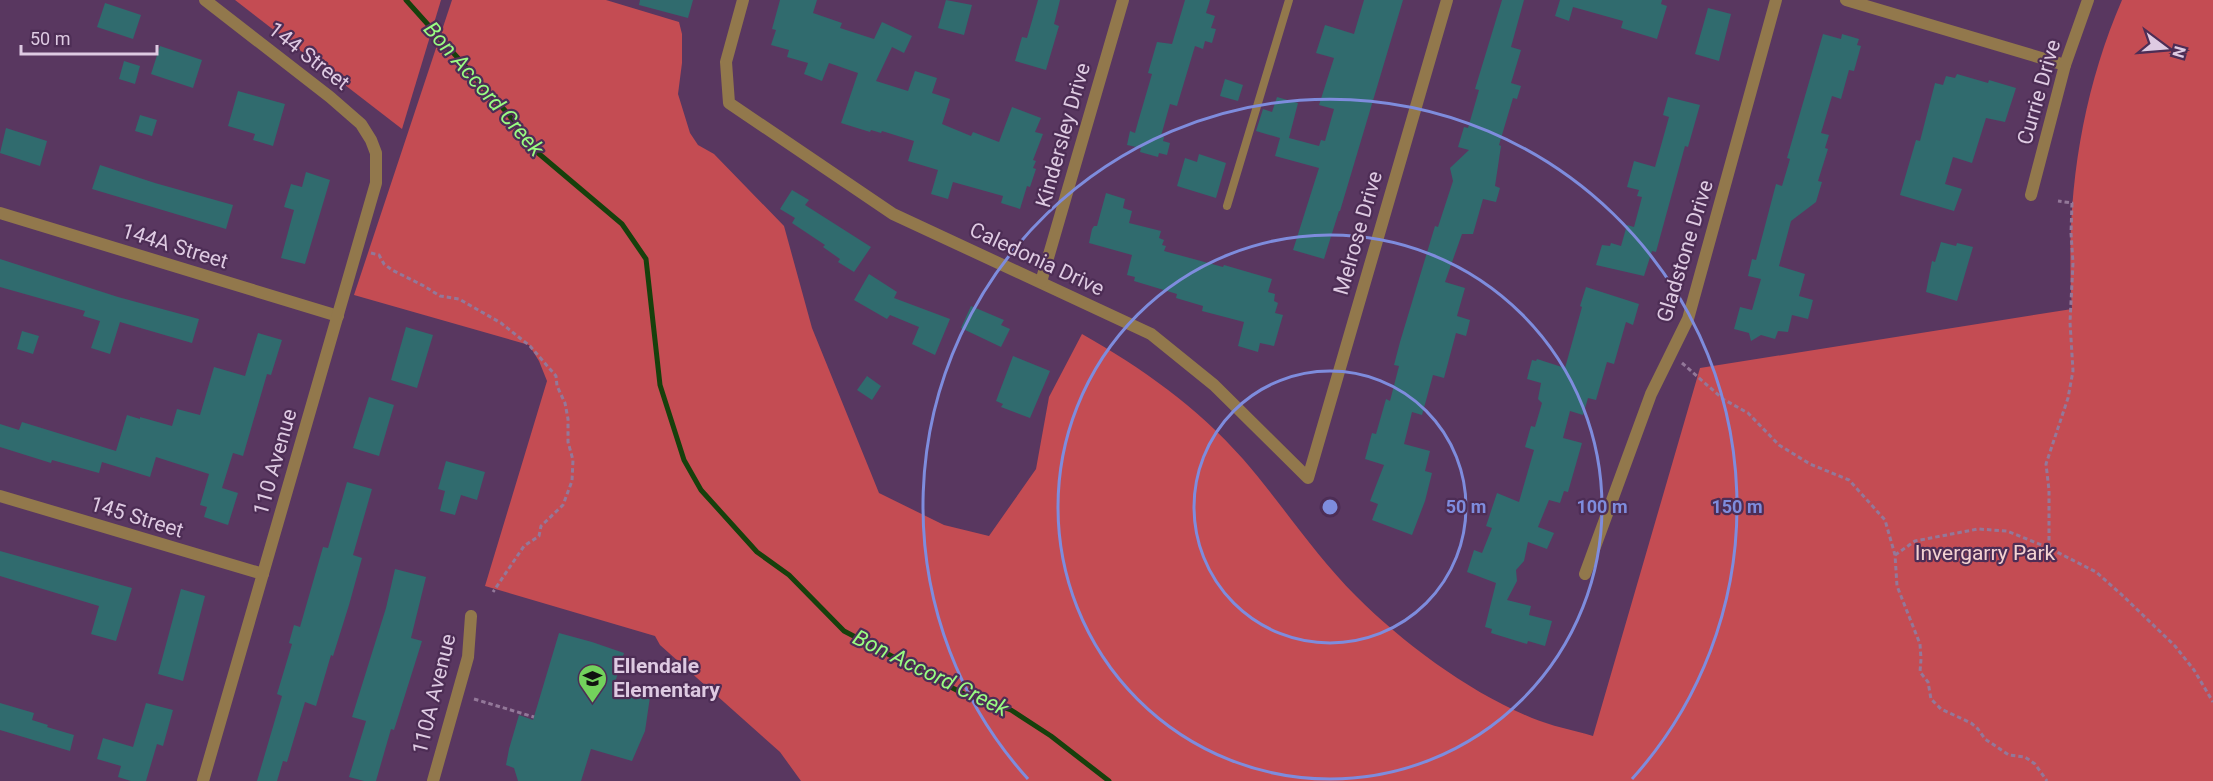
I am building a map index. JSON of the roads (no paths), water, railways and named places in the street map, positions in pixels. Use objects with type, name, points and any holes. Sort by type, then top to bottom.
[{"type":"street","name":"144 Street","points":[[205,0],[330,97],[361,124],[376,153]]},
{"type":"street","name":"Caledonia Drive","points":[[743,0],[726,62],[729,103],[893,214],[1151,334],[1214,385],[1308,478]]},
{"type":"street","name":"Kindersley Drive","points":[[1041,282],[1123,0]]},
{"type":"street","name":"Melrose Drive","points":[[1308,478],[1447,0]]},
{"type":"street","name":"Gladstone Drive","points":[[1585,574],[1651,393],[1688,319],[1776,0]]},
{"type":"street","points":[[1846,0],[2065,65]]},
{"type":"street","name":"Currie Drive","points":[[2031,195],[2065,65],[2088,0]]},
{"type":"street","name":"110 Avenue","points":[[203,781],[376,183],[376,153]]},
{"type":"street","name":"144A Street","points":[[0,213],[338,315]]},
{"type":"street","name":"145 Street","points":[[0,496],[263,574]]},
{"type":"street","name":"110A Avenue","points":[[433,781],[468,657],[471,616]]},
{"type":"lane","points":[[1227,206],[1289,0]]},
{"type":"waterway","name":"Bon Accord Creek","points":[[406,0],[509,115],[531,147],[622,224],[646,259],[660,385],[684,460],[701,490],[757,552],[789,575],[844,631],[964,694],[1011,710],[1051,736],[1109,781]]},
{"type":"place","name":"Ellendale Elementary","points":[[592,704]]},
{"type":"park label","name":"Invergarry Park","points":[[1985,553]]}]
